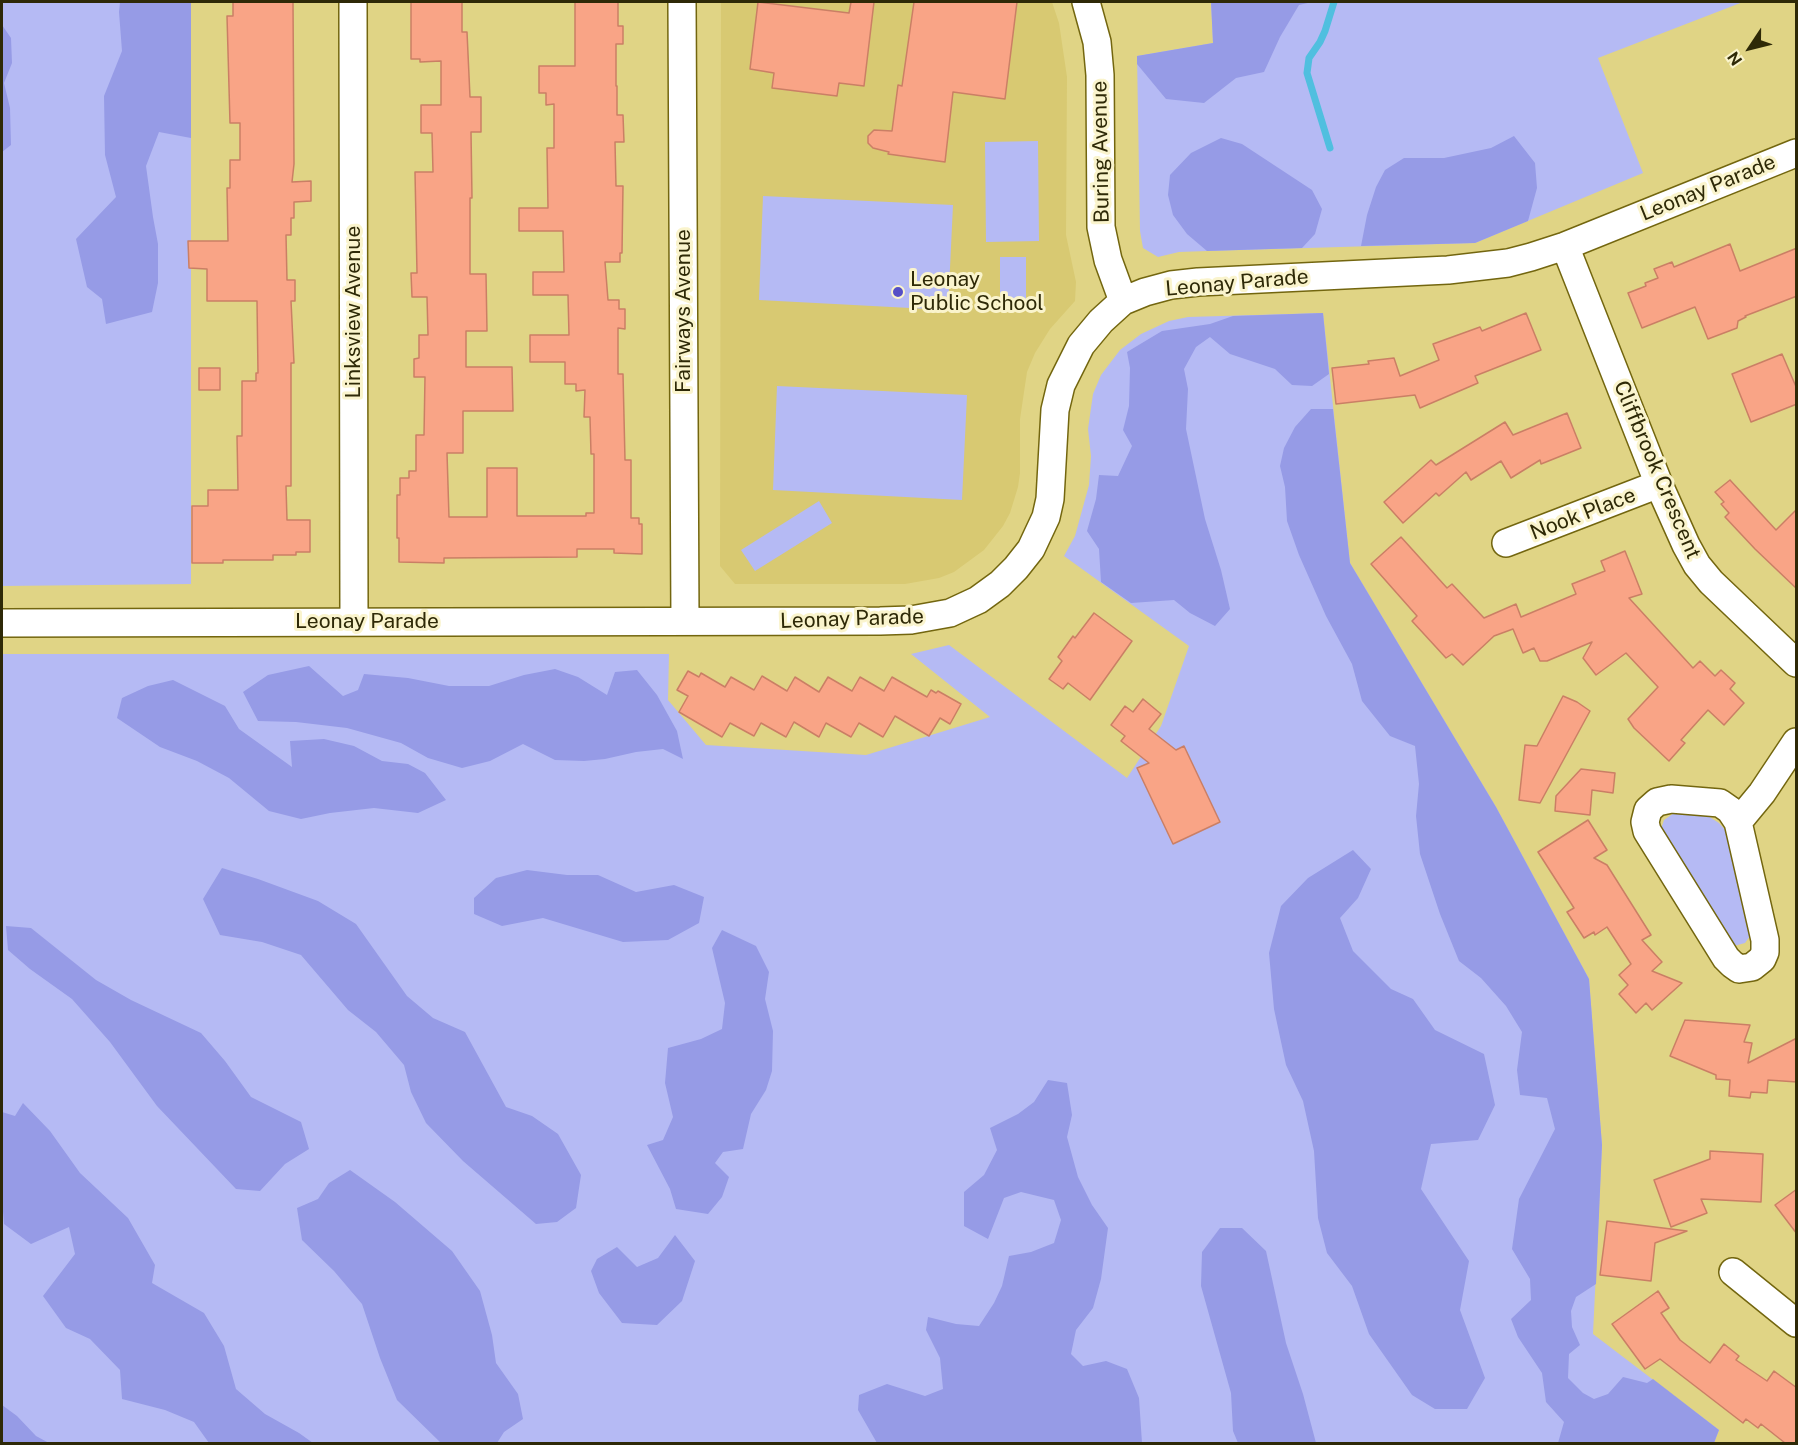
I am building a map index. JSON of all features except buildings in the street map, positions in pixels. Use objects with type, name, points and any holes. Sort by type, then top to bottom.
[{"type":"street","name":"Linksview Avenue","points":[[353,2],[354,622]]},
{"type":"street","name":"Fairways Avenue","points":[[682,2],[685,621]]},
{"type":"street","name":"Buring Avenue","points":[[1086,2],[1097,42],[1100,75],[1100,203],[1103,243],[1123,301]]},
{"type":"street","name":"Leonay Parade","points":[[2,622],[911,620],[950,613],[988,593],[1009,575],[1025,557],[1040,531],[1050,499],[1055,410],[1061,385],[1081,345],[1101,321],[1123,301],[1171,285],[1198,282],[1448,270],[1508,263],[1565,246],[1797,153]]},
{"type":"street","name":"Cliffbrook Crescent","points":[[1565,246],[1659,484],[1697,565],[1732,603],[1797,663]]},
{"type":"street","name":"Nook Place","points":[[1506,543],[1659,484]]},
{"type":"street","points":[[1738,822],[1762,793],[1797,742]]},
{"type":"street","points":[[1671,799],[1720,803],[1730,810],[1738,822],[1765,952],[1762,959],[1752,967],[1745,969],[1739,969],[1726,958],[1647,831],[1645,822],[1652,805],[1671,799]]},
{"type":"street","points":[[1733,1272],[1797,1323]]},
{"type":"shaded area","points":[[2,2],[191,2],[191,584],[2,586]]},
{"type":"shaded area","points":[[120,2],[191,2],[191,138],[159,132],[146,166],[158,244],[158,283],[152,312],[106,324],[102,299],[87,287],[76,239],[116,197],[105,155],[104,96],[122,51]]},
{"type":"shaded area","name":"Leonay Public School","points":[[721,2],[1052,2],[1059,23],[1067,77],[1066,235],[1076,282],[1075,301],[1050,329],[1035,353],[1027,372],[1020,419],[1020,473],[1010,513],[984,550],[954,572],[939,578],[905,584],[735,584],[720,566]]},
{"type":"shaded area","points":[[1211,2],[1743,2],[1598,58],[1643,173],[1475,243],[1179,252],[1158,257],[1143,248],[1140,231],[1137,56],[1213,43]]},
{"type":"shaded area","points":[[1211,2],[1312,2],[1299,5],[1280,37],[1264,72],[1236,78],[1204,103],[1166,99],[1137,64],[1137,56],[1213,43]]},
{"type":"shaded area","points":[[2,25],[11,38],[12,63],[4,83],[10,108],[11,145],[2,152]]},
{"type":"shaded area","points":[[1514,136],[1535,163],[1537,188],[1528,221],[1475,243],[1361,246],[1367,215],[1376,187],[1385,170],[1404,158],[1444,158],[1491,148]]},
{"type":"shaded area","points":[[1221,138],[1242,144],[1312,190],[1322,209],[1315,234],[1302,248],[1207,251],[1187,234],[1173,215],[1168,195],[1170,175],[1191,153]]},
{"type":"shaded area","points":[[1038,141],[1039,241],[986,242],[985,142]]},
{"type":"shaded area","points":[[763,196],[953,205],[948,310],[759,300]]},
{"type":"shaded area","points":[[1000,257],[1026,257],[1026,310],[1000,310]]},
{"type":"shaded area","points":[[1323,313],[1350,563],[1496,807],[1589,979],[1602,1145],[1593,1334],[1719,1430],[1714,1443],[2,1443],[2,654],[669,654],[668,700],[706,745],[866,755],[990,717],[911,654],[949,645],[1127,778],[1161,726],[1189,646],[1064,556],[1075,536],[1089,485],[1091,456],[1088,429],[1093,394],[1101,375],[1120,350],[1141,334],[1169,321],[1188,317]]},
{"type":"shaded area","points":[[1323,313],[1329,374],[1312,386],[1292,385],[1275,369],[1230,354],[1210,337],[1196,347],[1184,369],[1188,389],[1186,429],[1205,519],[1230,609],[1215,626],[1190,613],[1174,600],[1131,603],[1101,582],[1099,549],[1087,531],[1096,499],[1099,475],[1118,476],[1132,446],[1123,430],[1129,406],[1130,368],[1127,352],[1162,331],[1210,324],[1233,316]]},
{"type":"shaded area","points":[[777,386],[967,395],[962,500],[773,490]]},
{"type":"shaded area","points":[[1311,409],[1333,409],[1350,563],[1496,807],[1589,979],[1602,1145],[1596,1284],[1576,1297],[1571,1311],[1572,1327],[1580,1345],[1569,1354],[1568,1378],[1583,1393],[1594,1399],[1608,1394],[1623,1377],[1647,1383],[1653,1379],[1719,1430],[1714,1443],[1558,1443],[1564,1422],[1546,1402],[1542,1373],[1518,1337],[1511,1319],[1531,1300],[1530,1279],[1512,1249],[1519,1199],[1555,1129],[1547,1098],[1520,1095],[1517,1070],[1522,1032],[1506,1006],[1481,978],[1459,961],[1440,914],[1420,854],[1416,816],[1419,784],[1415,746],[1390,736],[1362,701],[1352,664],[1326,616],[1299,555],[1287,521],[1285,487],[1280,466],[1284,448],[1295,427]]},
{"type":"shaded area","points":[[819,501],[832,523],[755,571],[741,550]]},
{"type":"shaded area","points":[[309,666],[343,696],[358,690],[364,674],[408,678],[449,686],[489,686],[524,675],[555,669],[578,677],[607,695],[615,672],[637,670],[657,695],[677,731],[683,759],[663,749],[605,759],[555,760],[523,744],[490,761],[462,768],[428,758],[401,743],[347,728],[296,722],[258,721],[243,692],[268,675]]},
{"type":"shaded area","points":[[173,680],[225,706],[239,729],[292,767],[290,741],[324,739],[354,746],[382,761],[408,764],[425,773],[446,800],[418,813],[374,808],[301,819],[269,811],[229,778],[197,761],[160,747],[117,718],[122,698],[148,686]]},
{"type":"shaded area","points":[[1674,813],[1708,816],[1726,831],[1750,931],[1750,936],[1745,943],[1734,946],[1661,829],[1664,820]]},
{"type":"shaded area","points":[[1353,850],[1371,869],[1358,898],[1340,918],[1353,951],[1391,989],[1413,999],[1435,1030],[1484,1054],[1495,1105],[1478,1140],[1431,1144],[1421,1189],[1469,1261],[1460,1310],[1485,1378],[1467,1409],[1435,1409],[1412,1395],[1369,1334],[1352,1286],[1327,1253],[1318,1218],[1314,1151],[1303,1101],[1286,1065],[1274,1009],[1269,953],[1281,906],[1308,878]]},
{"type":"shaded area","points":[[222,868],[318,901],[356,924],[407,996],[433,1018],[465,1032],[506,1107],[532,1116],[558,1134],[581,1175],[576,1208],[557,1222],[536,1224],[463,1161],[426,1123],[411,1092],[404,1065],[376,1032],[348,1010],[301,955],[262,942],[220,935],[203,899]]},
{"type":"shaded area","points":[[527,870],[567,875],[598,875],[636,892],[674,885],[704,897],[699,923],[668,940],[623,942],[543,918],[502,926],[474,914],[474,898],[496,878]]},
{"type":"shaded area","points":[[6,926],[31,928],[96,980],[131,1000],[201,1033],[251,1097],[301,1122],[309,1149],[285,1164],[260,1191],[236,1189],[157,1106],[110,1042],[72,999],[8,950]]},
{"type":"shaded area","points":[[722,930],[756,946],[769,972],[765,999],[773,1031],[772,1071],[766,1090],[751,1114],[743,1149],[723,1152],[715,1163],[729,1177],[722,1197],[708,1214],[676,1209],[670,1189],[647,1145],[663,1140],[673,1117],[665,1083],[668,1048],[701,1039],[722,1029],[725,1003],[712,948]]},
{"type":"shaded area","points":[[1048,1080],[1067,1083],[1072,1115],[1067,1137],[1078,1177],[1092,1205],[1108,1228],[1101,1279],[1093,1308],[1076,1330],[1071,1354],[1083,1366],[1106,1361],[1127,1369],[1139,1398],[1142,1443],[877,1443],[858,1410],[859,1395],[887,1384],[925,1396],[943,1389],[940,1358],[926,1330],[928,1317],[956,1324],[979,1326],[1002,1286],[1009,1256],[1031,1252],[1054,1243],[1061,1220],[1054,1200],[1021,1192],[1004,1198],[988,1239],[964,1226],[964,1192],[984,1175],[997,1150],[990,1128],[1018,1114],[1034,1102]]},
{"type":"shaded area","points":[[23,1103],[50,1131],[80,1173],[128,1218],[155,1265],[152,1283],[204,1313],[224,1346],[236,1389],[265,1414],[313,1443],[209,1443],[194,1422],[165,1410],[122,1399],[120,1370],[90,1339],[66,1328],[43,1296],[75,1254],[69,1227],[31,1244],[4,1224],[2,1112],[15,1116]]},
{"type":"shaded area","points":[[350,1170],[395,1202],[452,1251],[480,1291],[492,1335],[496,1363],[518,1394],[523,1419],[504,1432],[497,1443],[441,1443],[397,1400],[362,1304],[334,1271],[302,1240],[297,1208],[318,1199],[329,1183]]},
{"type":"shaded area","points":[[1220,1228],[1242,1228],[1266,1251],[1286,1343],[1316,1443],[1238,1443],[1233,1431],[1231,1393],[1201,1286],[1202,1252]]},
{"type":"shaded area","points":[[675,1235],[695,1261],[682,1301],[657,1325],[622,1323],[599,1293],[591,1271],[597,1259],[617,1247],[637,1267],[658,1258]]},
{"type":"shaded area","points":[[2,1405],[17,1416],[36,1436],[49,1443],[2,1443]]},
{"type":"waterway","points":[[1330,148],[1307,73],[1309,58],[1325,31],[1334,2]]},
{"type":"place","name":"Leonay Public School","points":[[898,292]]}]
